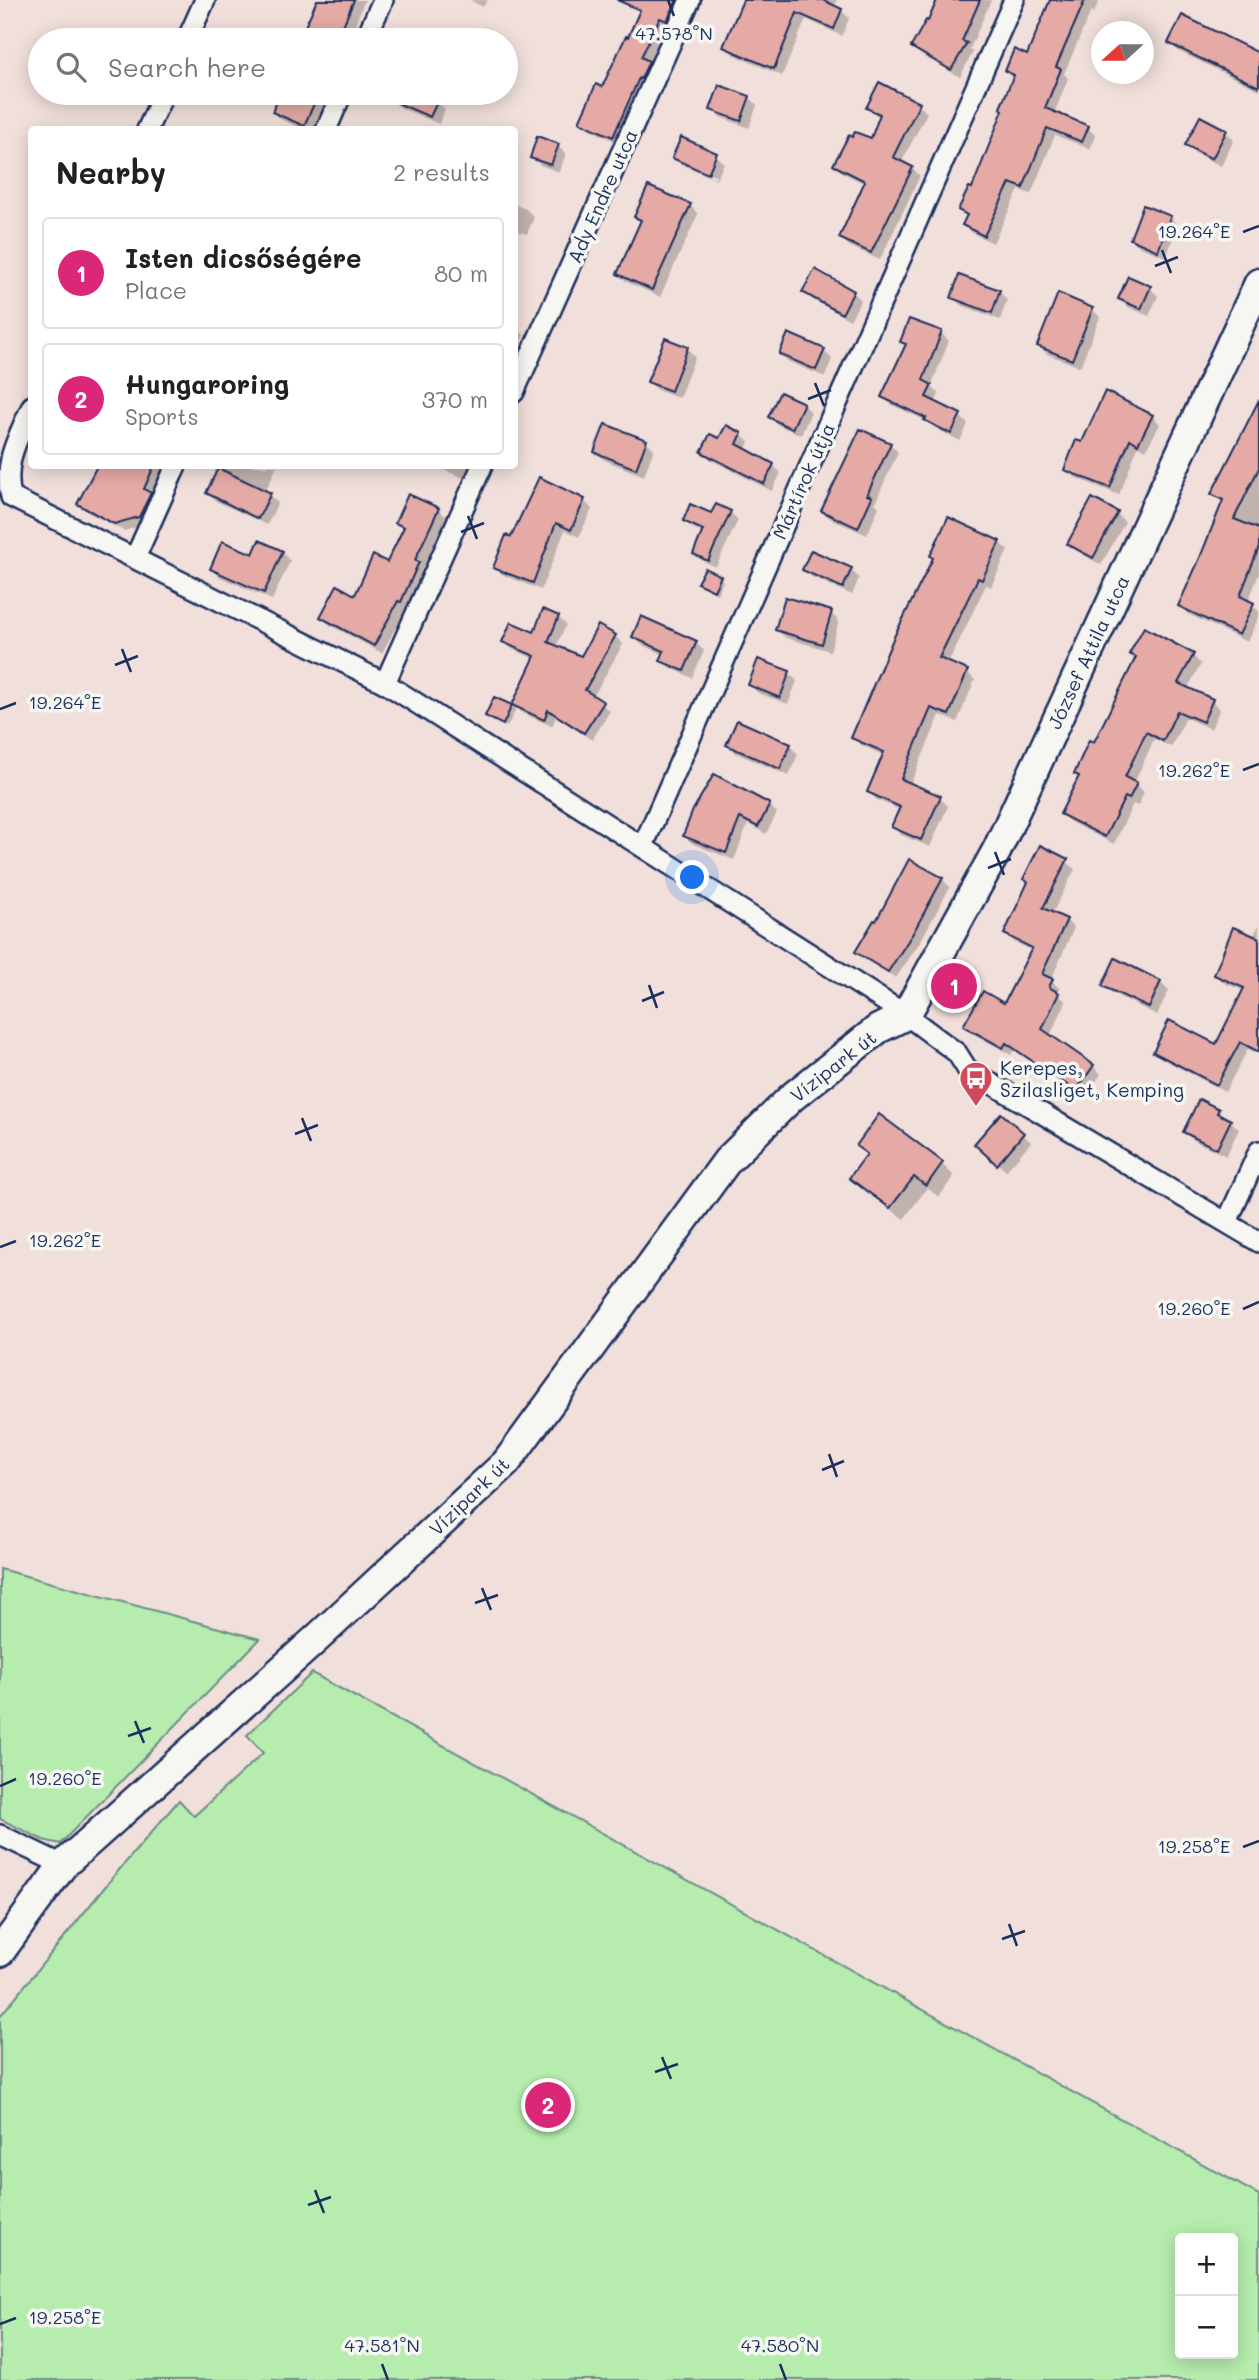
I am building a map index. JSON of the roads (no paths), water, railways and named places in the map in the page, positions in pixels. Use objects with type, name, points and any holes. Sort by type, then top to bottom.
[{"type":"street","points":[[192,28],[205,0]]},
{"type":"street","points":[[370,28],[383,0]]},
{"type":"street","name":"Ady Endre utca","points":[[518,383],[690,0]]},
{"type":"street","name":"Mártírok útja","points":[[643,846],[1014,0]]},
{"type":"street","points":[[149,126],[158,105]]},
{"type":"street","points":[[328,126],[337,105]]},
{"type":"street","name":"József Attila utca","points":[[906,1015],[997,850],[1259,283]]},
{"type":"street","points":[[28,415],[9,460],[8,483],[11,497],[385,683],[906,1015],[957,1053],[967,1069],[1259,1242]]},
{"type":"street","points":[[135,558],[175,469]]},
{"type":"street","points":[[385,683],[481,469]]},
{"type":"street","name":"Vízipark út","points":[[0,1952],[63,1865],[306,1649],[506,1463],[727,1161],[792,1097],[878,1030],[906,1015]]},
{"type":"street","points":[[1227,1222],[1259,1151]]},
{"type":"street","points":[[0,1835],[63,1865]]},
{"type":"place","name":"Isten dicsőségére","points":[[954,986]]},
{"type":"place","name":"Kerepes, Szilasliget, Kemping","points":[[976,1108]]},
{"type":"place","name":"Hungaroring","points":[[548,2105]]}]
